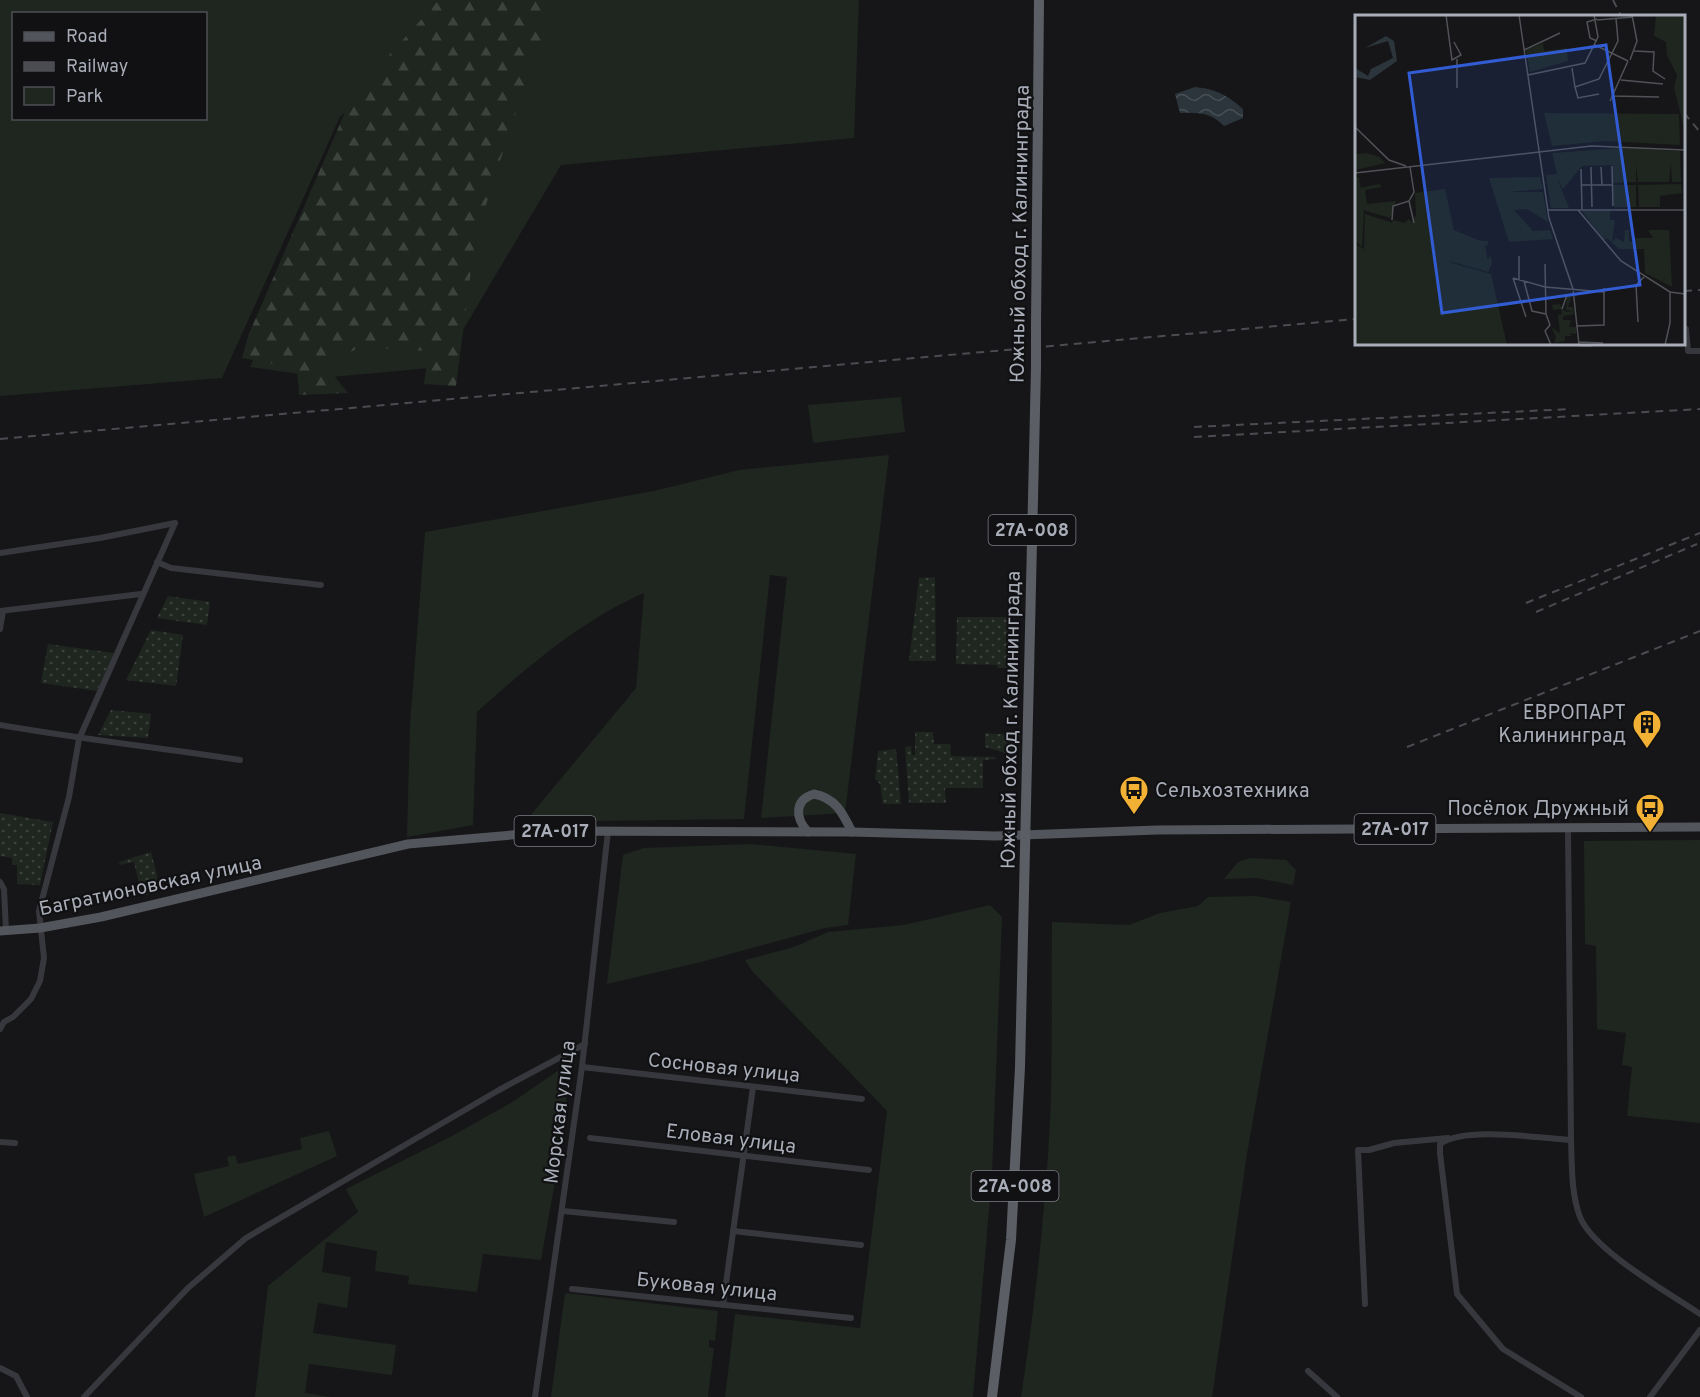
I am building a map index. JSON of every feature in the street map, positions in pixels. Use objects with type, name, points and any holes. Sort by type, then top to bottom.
[{"type":"highway","name":"Южный обход г. Калининграда","points":[[992,1397],[1015,1193],[1036,367],[1039,2]]},
{"type":"main road","points":[[808,832],[798,818],[798,809],[802,800],[814,794],[833,801],[841,809],[852,832]]},
{"type":"main road","name":"27А-017","points":[[608,831],[1024,835],[1157,830],[1700,827]]},
{"type":"main road","name":"Багратионовская улица","points":[[3,931],[40,928],[101,917],[408,844],[558,831],[608,831]]},
{"type":"street","points":[[1685,329],[1688,351],[1700,351]]},
{"type":"street","points":[[0,553],[100,538],[175,522],[141,594],[79,739],[69,796],[39,911],[44,958],[40,981],[31,999],[13,1017],[4,1022],[0,1029]]},
{"type":"street","points":[[157,562],[171,568],[321,585]]},
{"type":"street","points":[[0,629],[2,611],[141,594]]},
{"type":"street","points":[[0,725],[79,739],[143,745],[240,760]]},
{"type":"street","points":[[1568,828],[1571,1140],[1573,1183],[1580,1217],[1591,1236],[1625,1263],[1700,1314]]},
{"type":"street","name":"Морская улица","points":[[535,1397],[585,1044],[608,831]]},
{"type":"street","points":[[0,882],[4,889],[3,931]]},
{"type":"street","points":[[84,1397],[188,1288],[246,1238],[499,1090],[585,1044]]},
{"type":"street","name":"Сосновая улица","points":[[582,1067],[862,1099]]},
{"type":"street","points":[[723,1305],[753,1087]]},
{"type":"street","points":[[1365,1304],[1358,1150],[1369,1150],[1394,1143],[1470,1135],[1571,1140]]},
{"type":"street","name":"Еловая улица","points":[[590,1138],[868,1170]]},
{"type":"street","points":[[1449,1138],[1440,1144],[1440,1153],[1457,1294],[1470,1313],[1503,1349],[1581,1397]]},
{"type":"street","points":[[0,1142],[15,1143]]},
{"type":"street","points":[[563,1211],[674,1222]]},
{"type":"street","points":[[733,1231],[861,1245]]},
{"type":"street","name":"Буковая улица","points":[[572,1289],[851,1318]]},
{"type":"street","points":[[1650,1397],[1700,1330]]},
{"type":"street","points":[[0,1368],[16,1376],[27,1397]]},
{"type":"street","points":[[1308,1371],[1336,1397]]},
{"type":"green space","points":[[0,0],[464,0],[340,117],[222,378],[0,396]]},
{"type":"green space","points":[[439,0],[551,0],[553,11],[531,65],[475,239],[456,386],[424,384],[429,351],[359,347],[327,367],[348,393],[299,395],[297,368],[242,358],[248,336],[352,96]]},
{"type":"green space","points":[[491,0],[859,0],[854,138],[561,165],[441,367],[299,380],[299,374],[250,367],[353,133]]},
{"type":"green space","points":[[901,397],[905,432],[813,443],[808,405]]},
{"type":"green space","points":[[889,455],[845,813],[761,818],[787,577],[770,575],[744,819],[525,822],[636,688],[644,593],[598,617],[577,631],[477,712],[473,825],[407,837],[410,724],[425,532],[654,491],[739,470]]},
{"type":"green space","points":[[935,577],[936,661],[909,661],[919,578]]},
{"type":"green space","points":[[168,596],[210,602],[207,625],[157,618]]},
{"type":"green space","points":[[957,617],[1009,617],[1014,668],[998,668],[997,665],[956,664]]},
{"type":"green space","points":[[151,630],[183,635],[176,686],[126,680]]},
{"type":"green space","points":[[48,644],[114,653],[97,691],[41,683]]},
{"type":"green space","points":[[111,710],[151,714],[148,738],[98,735]]},
{"type":"green space","points":[[915,732],[933,732],[934,744],[950,744],[951,756],[995,757],[996,759],[983,760],[983,788],[945,788],[946,803],[909,803],[905,747],[911,746],[912,755],[915,755]]},
{"type":"green space","points":[[985,733],[1013,735],[1012,755],[985,747]]},
{"type":"green space","points":[[896,749],[901,804],[883,804],[880,784],[875,779],[878,751]]},
{"type":"green space","points":[[0,813],[53,822],[40,885],[17,884],[17,865],[12,865],[12,858],[0,856]]},
{"type":"green space","points":[[1700,840],[1700,1123],[1627,1116],[1632,1067],[1622,1065],[1626,1033],[1597,1029],[1596,946],[1585,944],[1584,841]]},
{"type":"green space","points":[[751,844],[856,854],[848,925],[825,928],[701,962],[607,984],[623,855],[644,848]]},
{"type":"green space","points":[[151,852],[157,875],[157,893],[142,896],[134,862],[120,865],[119,862]]},
{"type":"green space","points":[[1250,858],[1286,860],[1296,870],[1293,885],[1257,878],[1224,879],[1238,862]]},
{"type":"green space","points":[[1256,896],[1291,902],[1247,1154],[1212,1397],[1021,1397],[1039,1260],[1048,1156],[1052,922],[1129,925],[1160,913],[1198,906],[1208,897]]},
{"type":"green space","points":[[990,905],[1002,917],[992,1175],[973,1397],[725,1397],[735,1314],[860,1328],[887,1111],[752,971],[745,960],[794,947],[828,932],[904,925]]},
{"type":"green space","points":[[559,1070],[570,1070],[556,1176],[541,1260],[483,1254],[477,1292],[408,1284],[409,1276],[375,1271],[377,1251],[326,1242],[322,1272],[351,1277],[347,1308],[318,1303],[313,1333],[396,1345],[392,1375],[309,1364],[305,1393],[331,1397],[255,1397],[268,1286],[358,1212],[346,1189],[452,1136],[514,1101]]},
{"type":"green space","points":[[329,1131],[337,1156],[204,1217],[194,1174],[229,1166],[227,1157],[235,1155],[238,1164],[302,1149],[300,1138]]},
{"type":"green space","points":[[565,1293],[718,1311],[715,1341],[709,1340],[709,1347],[714,1348],[708,1397],[551,1397]]},
{"type":"water","points":[[1195,87],[1209,89],[1226,96],[1243,109],[1243,118],[1224,126],[1215,118],[1204,114],[1180,113],[1175,94]]},
{"type":"railway","points":[[1613,0],[1620,15]]},
{"type":"railway","points":[[1685,114],[1700,132]]},
{"type":"railway","points":[[1685,291],[1700,290]]},
{"type":"railway","points":[[0,439],[1355,319]]},
{"type":"railway","points":[[1194,427],[1571,409]]},
{"type":"railway","points":[[1194,437],[1700,409]]},
{"type":"railway","points":[[1526,603],[1700,533]]},
{"type":"railway","points":[[1536,612],[1697,544]]},
{"type":"railway","points":[[1407,747],[1700,631]]},
{"type":"place","name":"ЕВРОПАРТ Калининград","points":[[1647,750]]},
{"type":"place","name":"Сельхозтехника","points":[[1134,816]]},
{"type":"place","name":"Посёлок Дружный","points":[[1650,834]]}]
